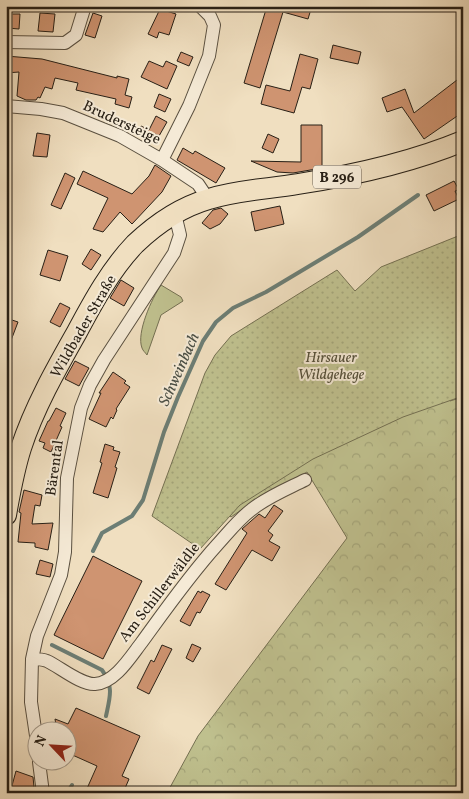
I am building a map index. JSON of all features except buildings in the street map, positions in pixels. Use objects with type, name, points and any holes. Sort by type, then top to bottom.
[{"type":"main road","name":"Wildbader Straße","points":[[6,515],[21,447],[57,369],[92,304],[114,271],[134,245],[155,226],[192,204],[208,199],[231,193],[298,184],[381,169],[463,141]]},
{"type":"street","points":[[6,42],[65,43],[76,35],[85,6]]},
{"type":"street","points":[[162,160],[189,106],[208,56],[214,25],[210,16],[200,6]]},
{"type":"street","name":"Brudersteige","points":[[6,106],[41,108],[63,113],[120,136],[162,160],[198,184],[208,199]]},
{"type":"street","name":"Bärental","points":[[34,722],[31,702],[32,659],[37,636],[61,575],[65,552],[67,478],[81,408],[90,385],[104,360],[174,252],[180,235],[175,214]]},
{"type":"street","name":"Am Schillerwäldle","points":[[32,659],[45,660],[86,683],[94,685],[108,680],[139,646],[196,568],[233,526],[265,500],[305,480]]},
{"type":"street","points":[[41,772],[44,793]]},
{"type":"green space","name":"Hirsauer Wildgehege","points":[[463,234],[463,396],[403,417],[313,459],[240,505],[200,549],[152,516],[205,373],[215,355],[231,336],[337,270],[355,291],[381,267]]},
{"type":"green space","points":[[408,267],[450,401],[463,397],[463,793],[167,793],[198,736],[347,538],[307,472],[266,493],[231,517],[198,493]]},
{"type":"green space","points":[[161,285],[181,297],[183,301],[161,315],[147,355],[142,348],[141,334],[149,307]]},
{"type":"waterway","name":"Schweinbach","points":[[93,551],[102,533],[132,516],[143,500],[164,432],[178,397],[203,341],[216,322],[233,308],[266,292],[358,237],[418,195]]},
{"type":"waterway","name":"Schweinbach","points":[[52,645],[102,670],[110,687],[110,698],[106,716]]},
{"type":"waterway","name":"Schweinbach","points":[[67,793],[72,785]]}]
